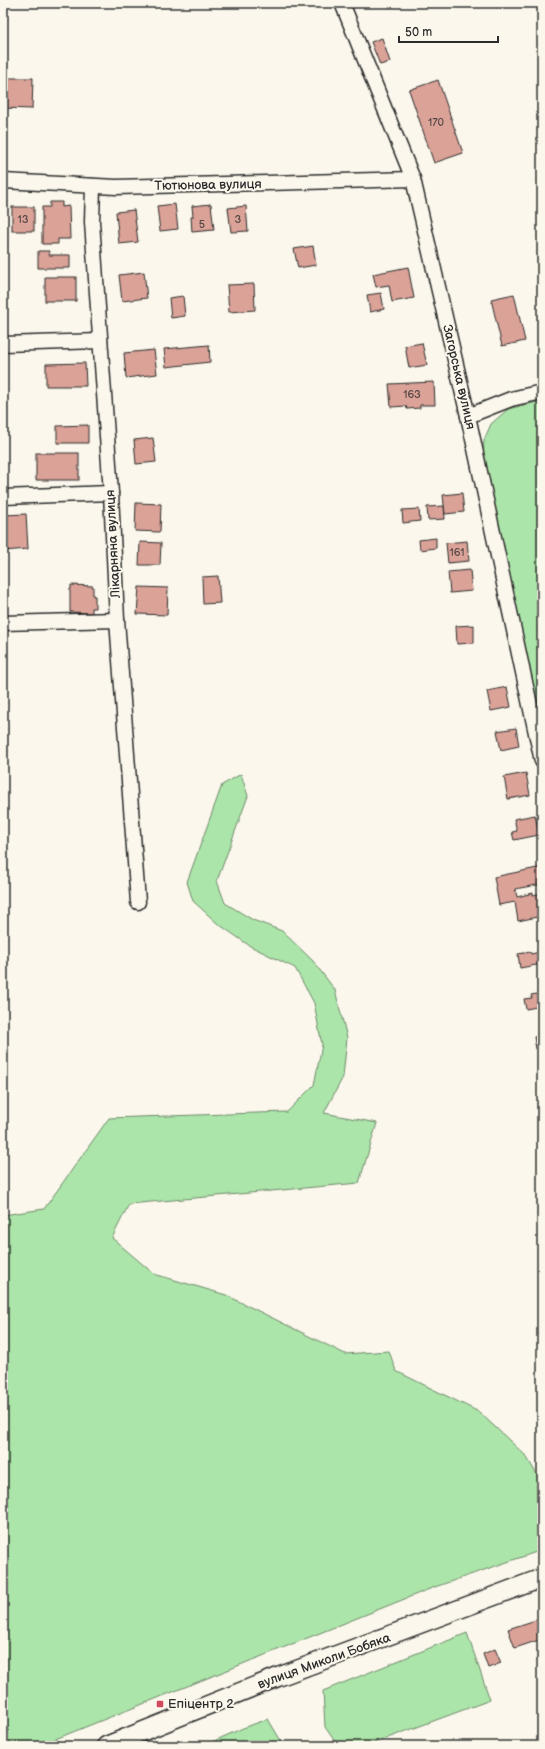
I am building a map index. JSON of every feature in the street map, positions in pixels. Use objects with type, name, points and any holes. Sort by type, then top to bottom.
[{"type":"street","name":"Загорська вулиця","points":[[342,3],[413,180],[468,416],[542,761]]},
{"type":"street","name":"Тютюнова вулиця","points":[[3,181],[116,187],[413,180]]},
{"type":"street","name":"Лікарняна вулиця","points":[[93,186],[92,222],[117,620],[138,902]]},
{"type":"street","points":[[3,344],[100,341]]},
{"type":"street","points":[[468,416],[511,400],[542,392]]},
{"type":"street","points":[[3,497],[110,493]]},
{"type":"street","points":[[3,623],[117,620]]},
{"type":"street","name":"вулиця Миколи Бобяка","points":[[106,1746],[278,1677],[542,1578]]},
{"type":"green space","points":[[542,401],[542,729],[483,463],[484,440],[491,424],[508,409]]},
{"type":"green space","points":[[241,774],[248,796],[217,881],[225,903],[253,920],[282,931],[313,961],[335,990],[347,1038],[343,1077],[324,1113],[377,1123],[359,1183],[129,1204],[112,1238],[154,1274],[226,1295],[345,1354],[389,1351],[396,1371],[479,1412],[526,1456],[542,1483],[542,1550],[432,1588],[38,1746],[3,1746],[3,1215],[44,1209],[109,1118],[287,1112],[314,1085],[322,1045],[314,1003],[295,968],[250,946],[217,923],[193,901],[187,882],[222,785]]},
{"type":"green space","points":[[467,1633],[490,1700],[366,1746],[338,1746],[325,1727],[323,1691]]},
{"type":"green space","points":[[268,1719],[284,1746],[203,1746],[243,1728]]},
{"type":"building","points":[[382,38],[390,62],[380,65],[371,42]]},
{"type":"building","points":[[3,78],[33,78],[32,109],[3,108]]},
{"type":"building","points":[[438,80],[463,153],[434,163],[409,90]]},
{"type":"building","points":[[50,202],[62,202],[62,207],[69,206],[70,239],[58,239],[58,244],[42,244],[42,207],[50,207]]},
{"type":"building","points":[[175,204],[178,229],[160,231],[157,206]]},
{"type":"building","points":[[211,204],[214,230],[192,232],[192,206]]},
{"type":"building","points":[[246,206],[248,231],[231,232],[228,208]]},
{"type":"building","points":[[12,207],[34,207],[34,231],[12,231]]},
{"type":"building","points":[[134,210],[138,242],[119,244],[116,212]]},
{"type":"building","points":[[313,246],[316,265],[298,268],[294,249]]},
{"type":"building","points":[[38,251],[49,251],[49,255],[70,255],[70,268],[38,268]]},
{"type":"building","points":[[408,267],[414,298],[392,302],[389,285],[376,287],[373,274]]},
{"type":"building","points":[[144,272],[147,298],[122,301],[119,275]]},
{"type":"building","points":[[45,277],[76,277],[76,301],[45,301]]},
{"type":"building","points":[[254,284],[255,310],[229,312],[227,285]]},
{"type":"building","points":[[381,293],[384,309],[370,312],[367,295]]},
{"type":"building","points":[[514,294],[525,341],[502,346],[491,299]]},
{"type":"building","points":[[183,296],[185,316],[171,318],[169,298]]},
{"type":"building","points":[[422,343],[427,365],[409,368],[405,346]]},
{"type":"building","points":[[209,345],[210,362],[166,367],[164,349]]},
{"type":"building","points":[[154,350],[157,374],[126,378],[124,353]]},
{"type":"building","points":[[85,363],[86,386],[46,386],[46,364]]},
{"type":"building","points":[[434,382],[435,405],[420,405],[420,408],[407,409],[406,406],[391,407],[389,384]]},
{"type":"building","points":[[88,425],[88,443],[57,443],[57,426]]},
{"type":"building","points":[[153,438],[156,462],[136,464],[134,440]]},
{"type":"building","points":[[36,453],[79,453],[79,480],[36,480]]},
{"type":"building","points":[[462,493],[464,512],[445,514],[443,495]]},
{"type":"building","points":[[136,503],[161,504],[160,532],[135,531]]},
{"type":"building","points":[[444,506],[445,519],[428,520],[427,507]]},
{"type":"building","points":[[419,509],[420,521],[403,523],[402,510]]},
{"type":"building","points":[[26,514],[28,549],[3,551],[3,515]]},
{"type":"building","points":[[436,538],[436,548],[420,550],[419,540]]},
{"type":"building","points":[[467,541],[469,561],[448,563],[446,543]]},
{"type":"building","points":[[140,542],[161,543],[160,565],[139,565]]},
{"type":"building","points":[[470,570],[472,591],[450,593],[448,572]]},
{"type":"building","points":[[218,576],[220,603],[203,604],[202,577]]},
{"type":"building","points":[[71,585],[93,586],[95,608],[92,608],[92,613],[70,612]]},
{"type":"building","points":[[139,587],[168,588],[167,615],[137,614]]},
{"type":"building","points":[[474,625],[474,643],[457,644],[456,626]]},
{"type":"building","points":[[507,687],[511,707],[491,711],[487,691]]},
{"type":"building","points":[[516,728],[519,746],[501,750],[497,731]]},
{"type":"building","points":[[526,773],[530,795],[508,799],[504,777]]},
{"type":"building","points":[[535,815],[539,835],[514,840],[512,832],[517,831],[514,819]]},
{"type":"building","points":[[542,867],[542,884],[515,889],[517,897],[533,893],[533,895],[542,893],[542,916],[518,921],[515,902],[499,905],[494,877]]},
{"type":"building","points":[[530,952],[531,954],[540,952],[542,964],[520,968],[518,954]]},
{"type":"building","points":[[542,993],[542,1006],[526,1009],[524,999],[532,998],[531,995]]},
{"type":"building","points":[[542,1035],[542,1048],[536,1049],[534,1037]]},
{"type":"building","points":[[542,1618],[542,1639],[515,1648],[508,1629]]},
{"type":"building","points":[[495,1649],[501,1663],[488,1668],[483,1654]]},
{"type":"place","name":"Епіцентр 2","points":[[160,1704]]}]
